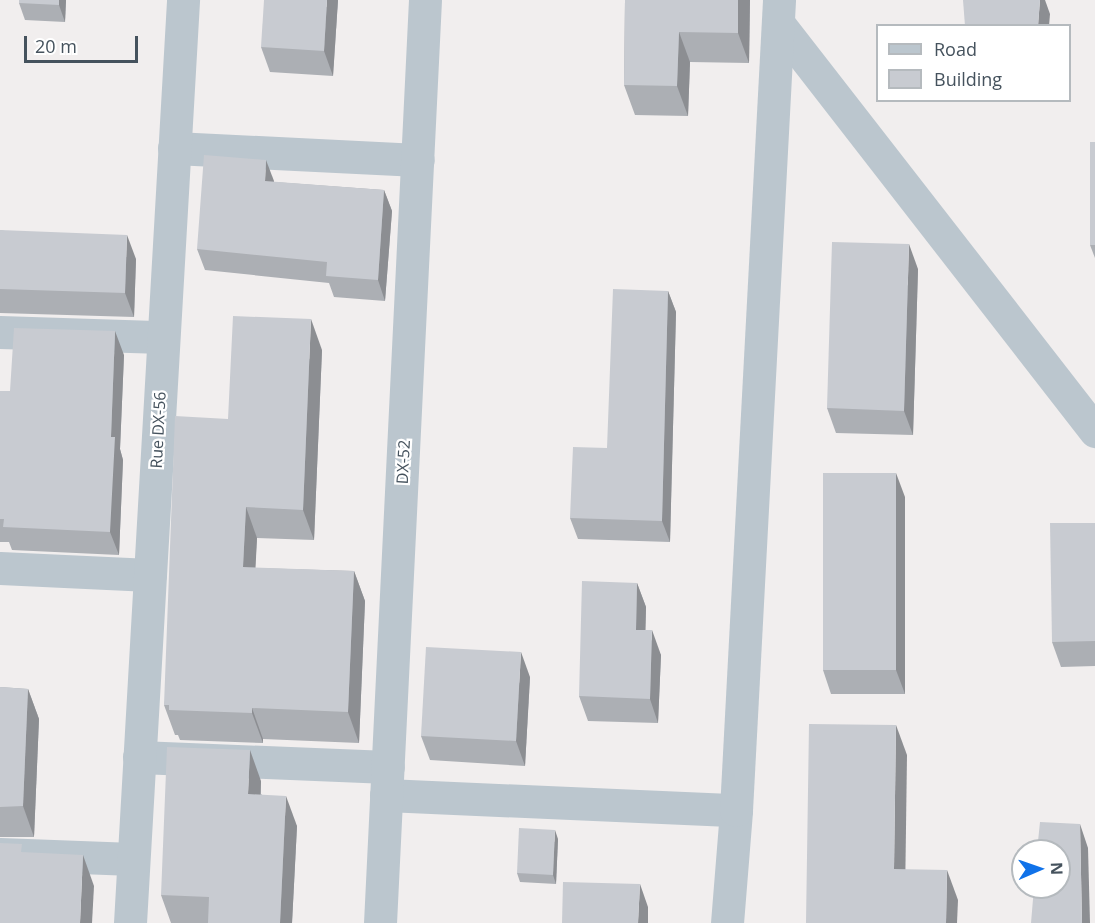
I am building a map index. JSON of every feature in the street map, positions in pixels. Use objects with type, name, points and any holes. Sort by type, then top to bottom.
[{"type":"street","name":"Rue DX-56","points":[[130,923],[183,0]]},
{"type":"street","name":"DX-52","points":[[380,923],[425,0]]},
{"type":"street","points":[[778,11],[1095,431]]},
{"type":"street","points":[[727,923],[736,810],[778,11]]},
{"type":"street","points":[[174,148],[417,160]]},
{"type":"street","points":[[0,332],[163,337]]},
{"type":"street","points":[[0,568],[150,575]]},
{"type":"street","points":[[139,757],[387,781],[736,810]]},
{"type":"street","points":[[0,854],[133,859]]},
{"type":"building","points":[[19,0],[59,0],[59,5],[19,3]]},
{"type":"building","points":[[264,0],[327,0],[324,51],[261,47]]},
{"type":"building","points":[[625,0],[738,0],[738,33],[679,32],[677,86],[624,85]]},
{"type":"building","points":[[963,0],[1040,0],[1038,24],[965,24]]},
{"type":"building","points":[[1090,142],[1095,142],[1095,245],[1090,245]]},
{"type":"building","points":[[204,155],[266,160],[265,181],[384,190],[378,280],[326,276],[327,262],[197,249]]},
{"type":"building","points":[[0,230],[127,235],[125,293],[0,289]]},
{"type":"building","points":[[832,242],[909,244],[904,411],[827,408]]},
{"type":"building","points":[[613,289],[668,291],[662,521],[570,518],[573,447],[607,448]]},
{"type":"building","points":[[233,316],[311,319],[303,510],[246,507],[243,567],[354,571],[348,712],[252,708],[252,713],[169,710],[169,705],[164,705],[175,416],[228,419]]},
{"type":"building","points":[[14,328],[115,331],[111,437],[115,437],[110,532],[3,527],[4,519],[0,519],[0,391],[10,391]]},
{"type":"building","points":[[823,473],[896,473],[896,670],[823,670]]},
{"type":"building","points":[[1050,523],[1095,523],[1095,641],[1052,642]]},
{"type":"building","points":[[582,581],[637,583],[636,630],[652,630],[650,699],[579,696]]},
{"type":"building","points":[[426,647],[521,652],[516,741],[421,736]]},
{"type":"building","points":[[0,687],[28,689],[23,806],[0,807]]},
{"type":"building","points":[[809,724],[896,725],[894,869],[947,870],[946,923],[806,923]]},
{"type":"building","points":[[167,747],[250,750],[248,794],[286,796],[280,923],[208,923],[209,897],[161,895]]},
{"type":"building","points":[[1040,822],[1080,824],[1082,923],[1031,923],[1033,899],[1071,899],[1071,839],[1038,839]]},
{"type":"building","points":[[519,828],[555,830],[553,875],[517,873]]},
{"type":"building","points":[[0,843],[22,844],[21,852],[83,855],[80,923],[0,923]]},
{"type":"building","points":[[563,882],[640,884],[638,923],[562,923]]}]
